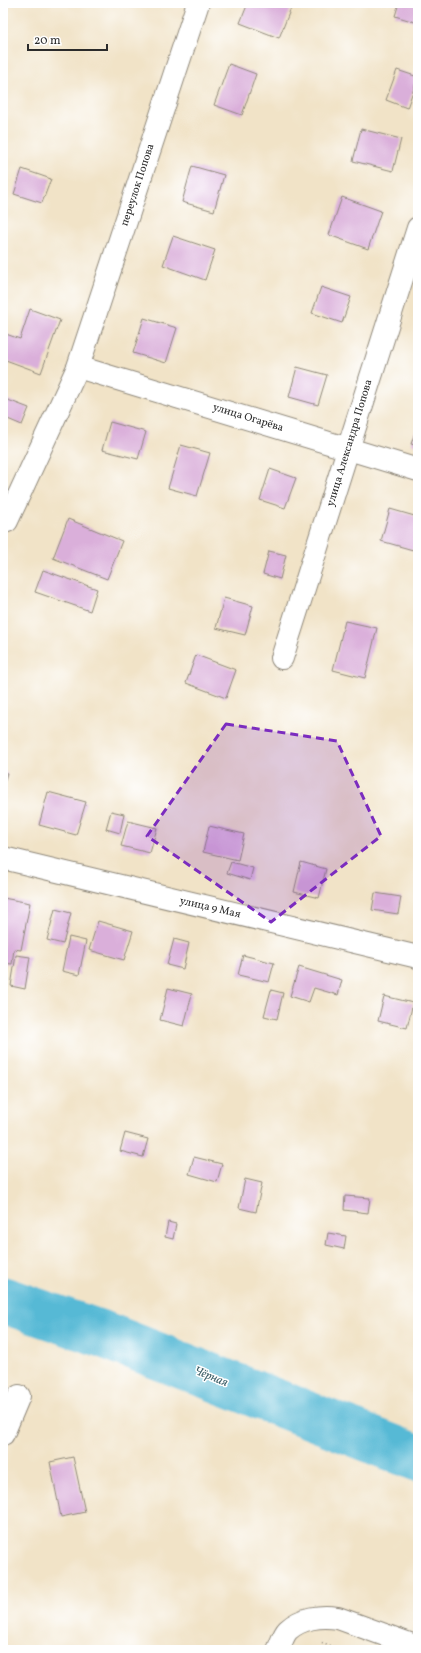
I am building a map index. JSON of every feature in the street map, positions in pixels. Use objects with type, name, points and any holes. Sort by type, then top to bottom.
[{"type":"street","name":"переулок Попова","points":[[3,522],[7,521],[78,367],[198,3]]},
{"type":"street","name":"улица Александра Попова","points":[[282,658],[418,228]]},
{"type":"street","name":"улица Огарёва","points":[[78,367],[418,470]]},
{"type":"street","name":"улица 9 Мая","points":[[3,858],[418,957]]},
{"type":"street","points":[[3,1434],[19,1396]]},
{"type":"street","points":[[278,1650],[287,1631],[307,1620],[326,1616],[338,1618],[418,1647]]},
{"type":"highlighted area","points":[[226,724],[337,741],[381,836],[271,922],[147,836]]},
{"type":"building","points":[[248,3],[293,3],[279,38],[240,23]]},
{"type":"building","points":[[399,3],[418,3],[418,23],[395,16]]},
{"type":"building","points":[[229,64],[256,74],[242,115],[214,105]]},
{"type":"building","points":[[397,70],[418,77],[407,108],[386,100]]},
{"type":"building","points":[[361,129],[401,139],[393,171],[353,161]]},
{"type":"building","points":[[192,166],[224,175],[214,211],[182,202]]},
{"type":"building","points":[[22,169],[51,179],[42,203],[14,194]]},
{"type":"building","points":[[342,197],[381,211],[368,249],[329,235]]},
{"type":"building","points":[[173,236],[215,250],[205,280],[163,265]]},
{"type":"building","points":[[321,287],[351,297],[342,323],[312,313]]},
{"type":"building","points":[[30,309],[60,320],[41,373],[3,359],[3,333],[20,339]]},
{"type":"building","points":[[144,318],[177,328],[166,363],[133,353]]},
{"type":"building","points":[[297,367],[327,375],[318,405],[289,397]]},
{"type":"building","points":[[8,400],[29,408],[22,425],[3,417]]},
{"type":"building","points":[[110,422],[146,432],[138,459],[102,450]]},
{"type":"building","points":[[418,424],[418,446],[411,444]]},
{"type":"building","points":[[181,445],[210,453],[197,496],[168,488]]},
{"type":"building","points":[[270,469],[296,478],[285,508],[260,500]]},
{"type":"building","points":[[390,509],[418,517],[418,533],[413,550],[381,541]]},
{"type":"building","points":[[68,519],[122,541],[107,579],[53,558]]},
{"type":"building","points":[[269,551],[286,555],[280,579],[263,574]]},
{"type":"building","points":[[43,570],[97,589],[90,611],[35,592]]},
{"type":"building","points":[[224,598],[253,606],[245,635],[216,628]]},
{"type":"building","points":[[345,621],[377,628],[365,678],[333,670]]},
{"type":"building","points":[[196,655],[236,670],[226,698],[186,683]]},
{"type":"building","points":[[3,772],[7,773],[3,787]]},
{"type":"building","points":[[48,792],[86,802],[76,835],[39,825]]},
{"type":"building","points":[[111,811],[124,814],[120,833],[106,829]]},
{"type":"building","points":[[128,821],[157,828],[150,853],[121,846]]},
{"type":"building","points":[[209,826],[244,834],[238,860],[203,852]]},
{"type":"building","points":[[231,862],[253,868],[250,880],[227,873]]},
{"type":"building","points":[[301,862],[326,869],[319,898],[294,892]]},
{"type":"building","points":[[375,893],[401,897],[398,914],[372,910]]},
{"type":"building","points":[[3,898],[30,903],[21,950],[14,949],[12,964],[3,963]]},
{"type":"building","points":[[55,909],[71,913],[63,944],[47,940]]},
{"type":"building","points":[[98,921],[133,931],[124,960],[89,950]]},
{"type":"building","points":[[69,937],[86,941],[79,975],[62,971]]},
{"type":"building","points":[[174,939],[189,943],[183,969],[167,965]]},
{"type":"building","points":[[16,955],[30,957],[25,989],[11,986]]},
{"type":"building","points":[[243,955],[274,963],[269,982],[238,975]]},
{"type":"building","points":[[299,967],[342,980],[338,995],[314,988],[309,1002],[290,996]]},
{"type":"building","points":[[168,988],[192,994],[184,1026],[160,1020]]},
{"type":"building","points":[[271,990],[283,993],[277,1019],[264,1016]]},
{"type":"building","points":[[384,996],[413,1003],[407,1028],[378,1021]]},
{"type":"building","points":[[125,1133],[148,1139],[143,1157],[120,1151]]},
{"type":"building","points":[[194,1157],[222,1164],[217,1182],[189,1174]]},
{"type":"building","points":[[245,1179],[262,1183],[256,1212],[239,1208]]},
{"type":"building","points":[[345,1196],[370,1198],[368,1213],[344,1210]]},
{"type":"building","points":[[168,1222],[176,1224],[173,1239],[165,1237]]},
{"type":"building","points":[[328,1233],[346,1236],[344,1249],[326,1245]]},
{"type":"building","points":[[73,1457],[85,1512],[61,1517],[50,1462]]},
{"type":"waterway","name":"Чёрная","points":[[3,1300],[102,1334],[418,1458]]}]
